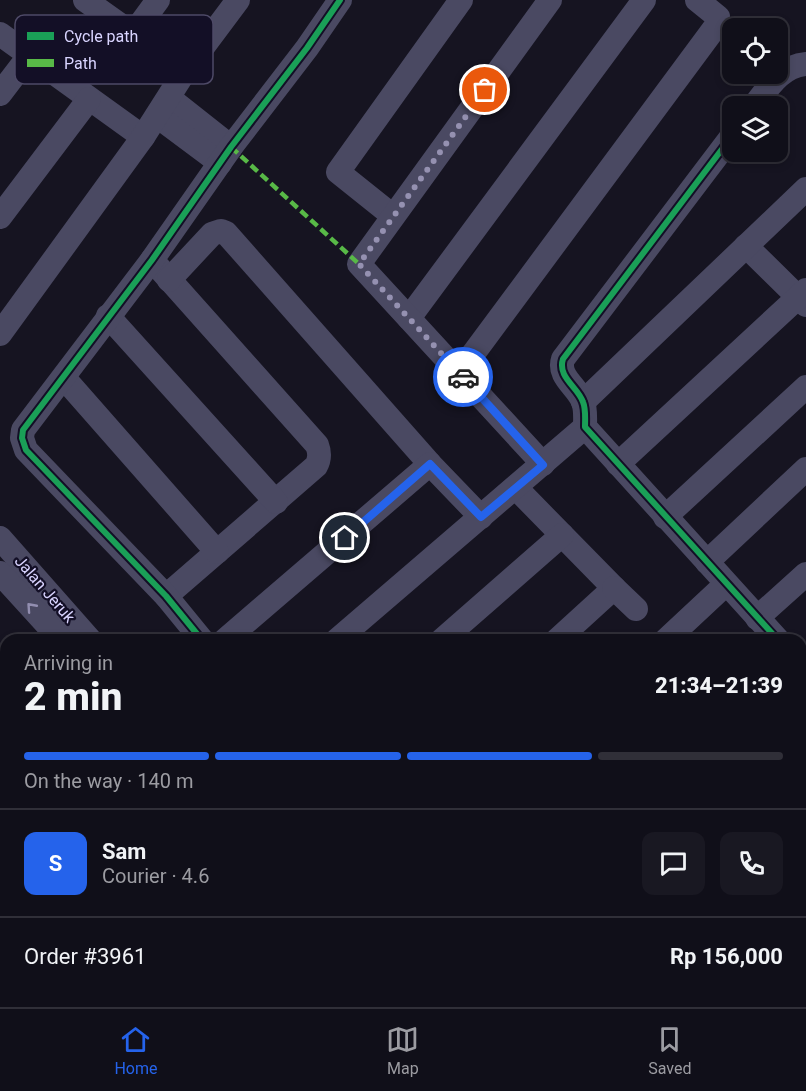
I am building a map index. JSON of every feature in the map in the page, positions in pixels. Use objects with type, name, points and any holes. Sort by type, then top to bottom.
[{"type":"street","points":[[85,0],[106,15]]},
{"type":"street","points":[[147,15],[158,0]]},
{"type":"street","points":[[213,33],[238,0]]},
{"type":"street","points":[[197,634],[166,596],[26,450],[22,438],[23,430],[152,260],[340,0]]},
{"type":"street","points":[[307,48],[356,0]]},
{"type":"street","points":[[393,216],[338,172],[461,0]]},
{"type":"street","points":[[543,465],[359,264],[550,0]]},
{"type":"street","points":[[409,318],[644,0]]},
{"type":"street","points":[[459,373],[716,26],[718,17],[698,0]]},
{"type":"street","points":[[0,34],[15,45]]},
{"type":"street","points":[[763,96],[784,71],[791,66],[806,64]]},
{"type":"street","points":[[0,94],[15,74]]},
{"type":"street","points":[[68,84],[142,137]]},
{"type":"street","points":[[0,334],[142,137],[177,84]]},
{"type":"street","points":[[0,217],[89,99]]},
{"type":"street","points":[[163,107],[226,155]]},
{"type":"street","points":[[722,149],[563,359],[561,365],[562,371],[583,402],[585,426],[772,634]]},
{"type":"street","points":[[583,402],[806,189]]},
{"type":"street","points":[[170,280],[212,234],[221,231],[226,233],[430,464],[481,517]]},
{"type":"street","points":[[618,464],[804,298],[746,246]]},
{"type":"street","points":[[152,260],[317,445],[319,460],[316,466],[276,502],[166,596]]},
{"type":"street","points":[[108,316],[276,502]]},
{"type":"street","points":[[64,378],[217,552]]},
{"type":"street","points":[[665,517],[806,387]]},
{"type":"street","points":[[344,634],[543,465],[585,426]]},
{"type":"street","points":[[232,634],[430,464]]},
{"type":"street","points":[[707,562],[806,469]]},
{"type":"street","points":[[516,488],[636,609]]},
{"type":"street","points":[[449,634],[562,535]]},
{"type":"street","name":"Jalan Jeruk","points":[[0,538],[85,634]]},
{"type":"street","name":"Jalan Jeruk","points":[[0,573],[56,634]]},
{"type":"street","points":[[757,618],[806,574]]},
{"type":"street","points":[[672,634],[726,584]]},
{"type":"street","points":[[564,634],[614,588]]},
{"type":"marked path","points":[[231,147],[359,264]]},
{"type":"cycle path","points":[[197,634],[166,596],[26,450],[22,438],[23,430],[152,260],[231,147],[307,48],[340,0]]},
{"type":"cycle path","points":[[722,149],[563,359],[562,365],[565,377],[583,402],[585,427],[773,634]]},
{"type":"way so far","points":[[463,377],[359,264],[485,90]]},
{"type":"route","points":[[345,538],[430,464],[481,517],[543,465],[463,377]]}]
